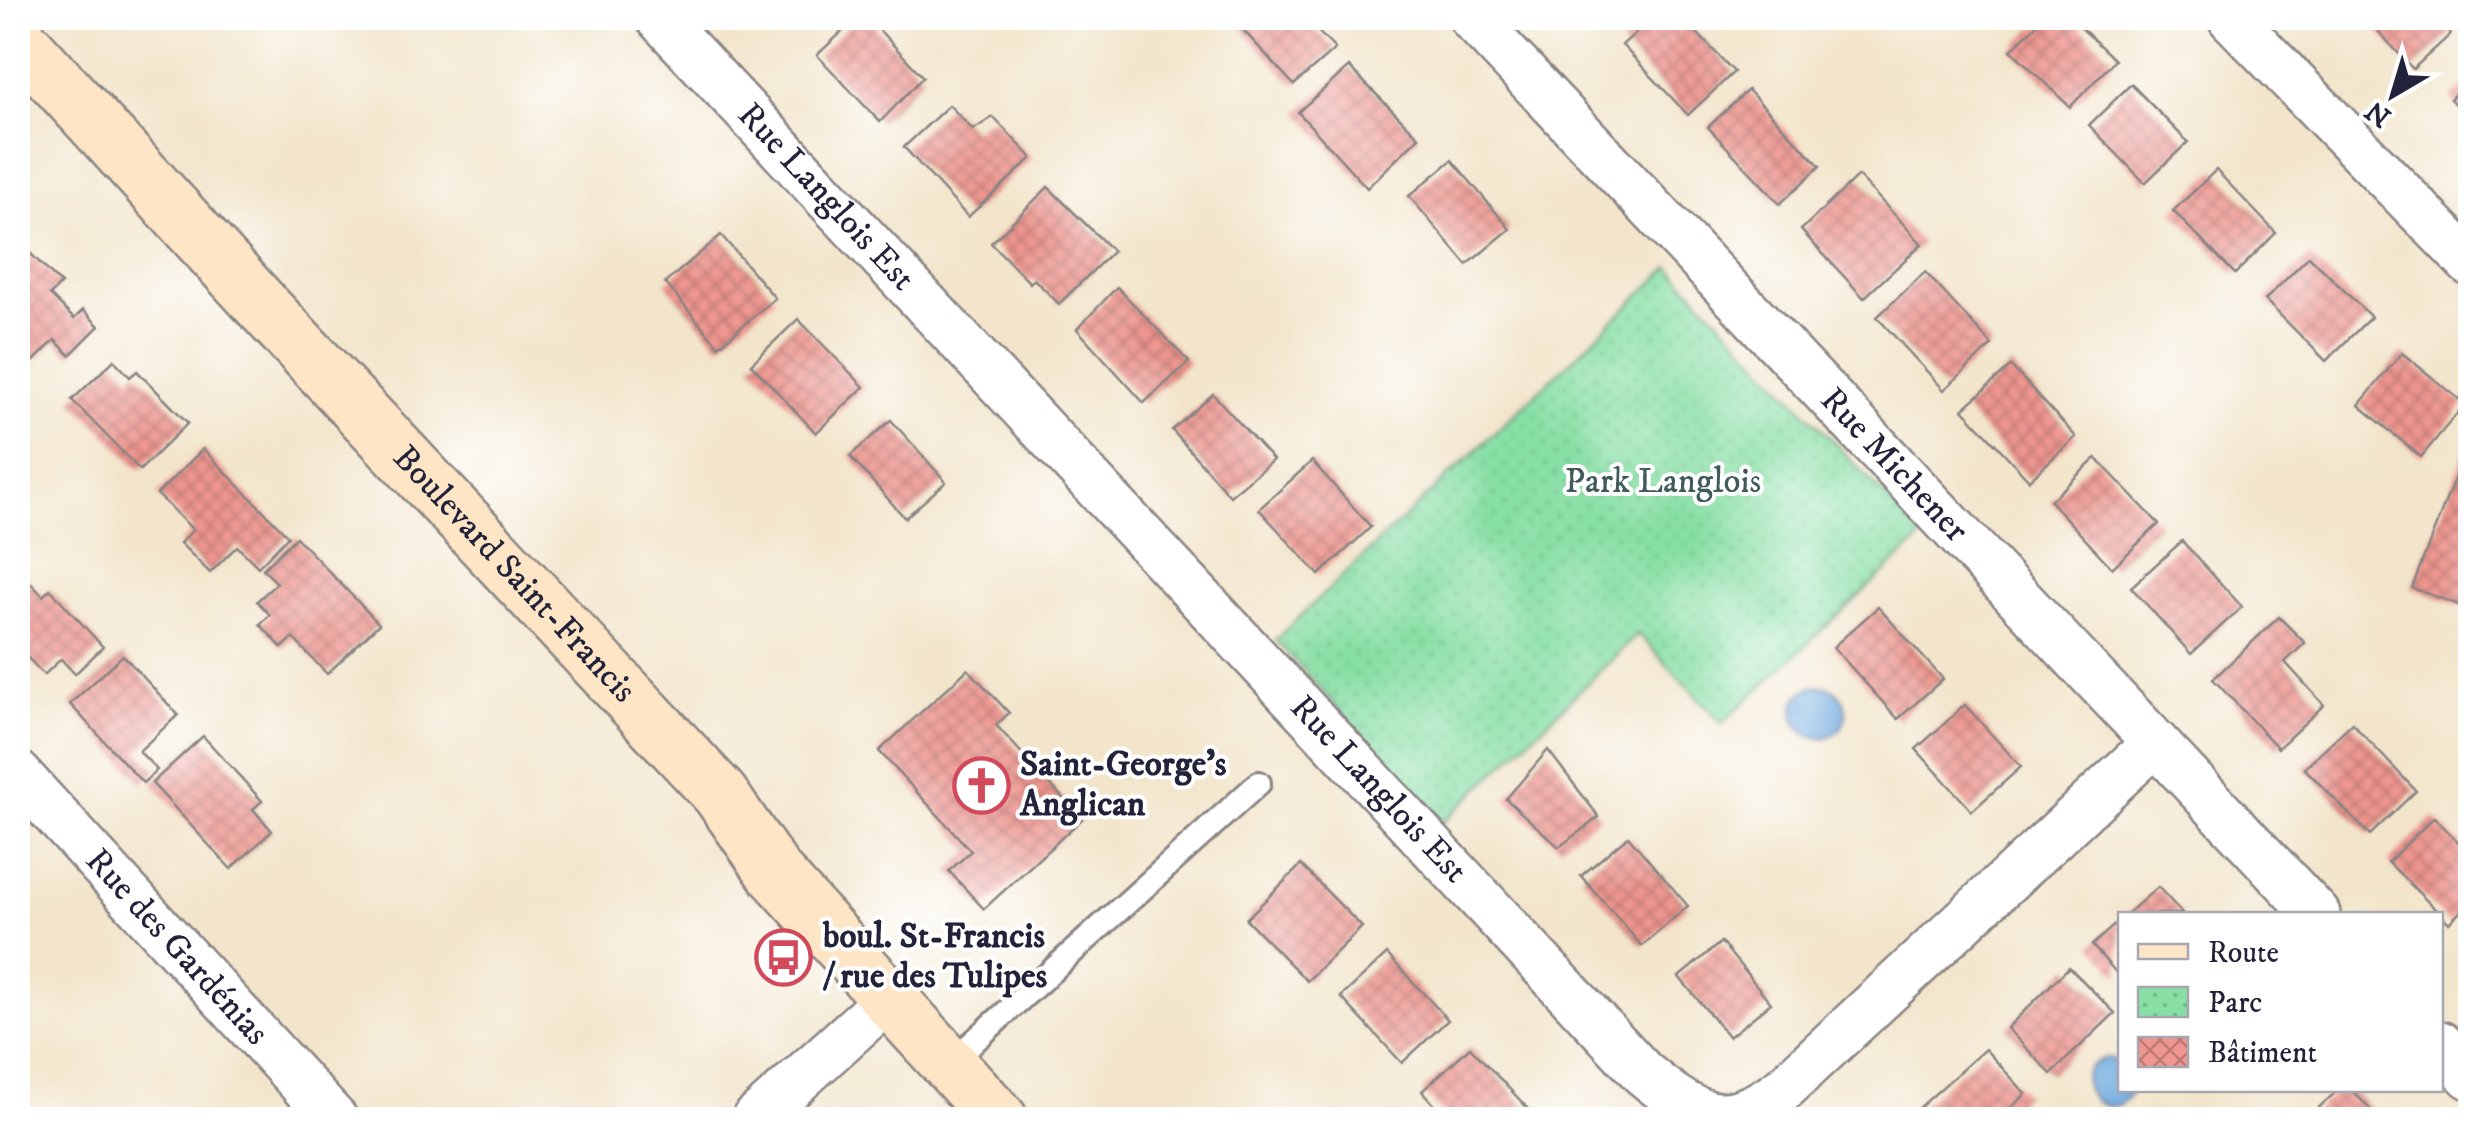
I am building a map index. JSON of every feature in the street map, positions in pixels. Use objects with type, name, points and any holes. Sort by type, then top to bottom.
[{"type":"street","name":"Rue Langlois Est","points":[[659,18],[1643,1074],[1688,1105],[1728,1116],[1748,1112],[1776,1094],[2154,744]]},
{"type":"street","name":"Rue Michener","points":[[1472,18],[2315,912]]},
{"type":"street","points":[[2231,18],[2470,263]]},
{"type":"street","name":"Boulevard Saint-Francis","points":[[18,39],[278,324],[720,794],[775,873],[1000,1120]]},
{"type":"street","name":"Rue des Gardénias","points":[[18,774],[335,1120]]},
{"type":"street","points":[[754,1120],[888,999]]},
{"type":"street","points":[[2443,1047],[2470,1076]]},
{"type":"lane","points":[[949,1064],[1259,783]]},
{"type":"green space","name":"Park Langlois","points":[[1670,267],[1923,537],[1722,723],[1638,634],[1444,822],[1275,640]]},
{"type":"water","points":[[1820,686],[1839,693],[1846,712],[1839,731],[1820,738],[1801,731],[1794,712],[1801,693]]},
{"type":"water","points":[[2108,1058],[2118,1060],[2118,1092],[2130,1092],[2122,1102],[2100,1104],[2091,1096],[2086,1075],[2093,1065]]},
{"type":"building","points":[[857,18],[868,18],[923,77],[880,122],[817,55]]},
{"type":"building","points":[[1232,18],[1305,18],[1335,49],[1294,85]]},
{"type":"building","points":[[1652,18],[1683,18],[1734,72],[1688,115],[1622,45]]},
{"type":"building","points":[[2043,18],[2071,18],[2115,60],[2070,107],[2011,50]]},
{"type":"building","points":[[2366,18],[2436,18],[2451,34],[2413,69]]},
{"type":"building","points":[[1349,67],[1419,137],[1367,188],[1298,112]]},
{"type":"building","points":[[2470,79],[2470,120],[2450,99]]},
{"type":"building","points":[[2131,84],[2188,142],[2145,183],[2089,125]]},
{"type":"building","points":[[1748,90],[1820,166],[1780,204],[1708,127]]},
{"type":"building","points":[[949,105],[973,130],[993,117],[1032,158],[968,217],[904,147]]},
{"type":"building","points":[[1452,160],[1510,229],[1467,265],[1409,196]]},
{"type":"building","points":[[2216,170],[2276,233],[2235,274],[2173,211]]},
{"type":"building","points":[[1858,176],[1922,244],[1864,298],[1801,230]]},
{"type":"building","points":[[1048,187],[1113,251],[1059,304],[1034,279],[1030,283],[991,243]]},
{"type":"building","points":[[721,235],[775,298],[719,346],[665,283]]},
{"type":"building","points":[[18,241],[61,284],[50,295],[74,319],[83,310],[99,326],[70,355],[55,340],[34,361],[27,354],[18,364]]},
{"type":"building","points":[[2309,256],[2371,317],[2326,361],[2265,300]]},
{"type":"building","points":[[1925,272],[1992,345],[1944,390],[1877,317]]},
{"type":"building","points":[[1117,287],[1189,362],[1144,403],[1077,329]]},
{"type":"building","points":[[798,319],[864,387],[816,433],[751,364]]},
{"type":"building","points":[[2402,353],[2465,404],[2421,457],[2359,405]]},
{"type":"building","points":[[114,360],[130,377],[137,371],[188,423],[140,470],[72,400]]},
{"type":"building","points":[[2011,366],[2076,437],[2029,480],[1963,409]]},
{"type":"building","points":[[1213,394],[1273,460],[1230,496],[1172,430]]},
{"type":"building","points":[[891,420],[946,482],[905,518],[850,456]]},
{"type":"building","points":[[2470,438],[2470,609],[2412,588]]},
{"type":"building","points":[[203,449],[288,536],[258,567],[237,546],[210,573],[180,543],[193,530],[157,494]]},
{"type":"building","points":[[2096,458],[2159,524],[2112,568],[2050,501]]},
{"type":"building","points":[[1312,461],[1371,527],[1319,575],[1259,509]]},
{"type":"building","points":[[296,537],[379,624],[327,674],[293,638],[282,648],[260,624],[270,615],[257,601],[277,583],[263,569]]},
{"type":"building","points":[[2182,541],[2242,607],[2191,654],[2131,587]]},
{"type":"building","points":[[21,573],[43,596],[50,589],[103,647],[75,674],[61,659],[44,675],[18,647]]},
{"type":"building","points":[[1878,607],[1943,679],[1898,719],[1833,647]]},
{"type":"building","points":[[2279,617],[2305,643],[2285,662],[2324,705],[2278,748],[2213,679]]},
{"type":"building","points":[[123,655],[178,715],[139,751],[157,770],[143,783],[70,704]]},
{"type":"building","name":"Saint-George's Anglican","points":[[968,669],[1009,713],[996,725],[1082,819],[984,909],[949,871],[971,851],[879,751]]},
{"type":"building","points":[[1965,705],[2021,767],[1972,811],[1916,749]]},
{"type":"building","points":[[2352,723],[2416,791],[2370,835],[2304,768]]},
{"type":"building","points":[[203,736],[262,801],[253,809],[272,831],[231,869],[152,783]]},
{"type":"building","points":[[1548,750],[1599,817],[1559,847],[1506,799]]},
{"type":"building","points":[[2434,817],[2470,854],[2470,902],[2449,923],[2443,912],[2438,912],[2388,862]]},
{"type":"building","points":[[1628,836],[1688,906],[1642,946],[1581,876]]},
{"type":"building","points":[[1301,865],[1362,927],[1307,981],[1246,919]]},
{"type":"building","points":[[2158,887],[2181,912],[2129,912]]},
{"type":"building","points":[[2118,922],[2118,975],[2092,945]]},
{"type":"building","points":[[1721,942],[1771,1003],[1729,1037],[1679,977]]},
{"type":"building","points":[[1387,954],[1448,1020],[1402,1063],[1341,997]]},
{"type":"building","points":[[2069,967],[2115,1013],[2051,1074],[2007,1028]]},
{"type":"building","points":[[1470,1047],[1534,1115],[1529,1120],[1448,1120],[1422,1091]]},
{"type":"building","points":[[1985,1049],[2026,1094],[1998,1120],[1931,1120],[1920,1107]]},
{"type":"building","points":[[2336,1092],[2354,1092],[2380,1120],[2305,1120]]},
{"type":"place","name":"Saint-George's Anglican","points":[[981,785]]},
{"type":"place","name":"boul. St-Francis / rue des Tulipes","points":[[784,957]]}]
